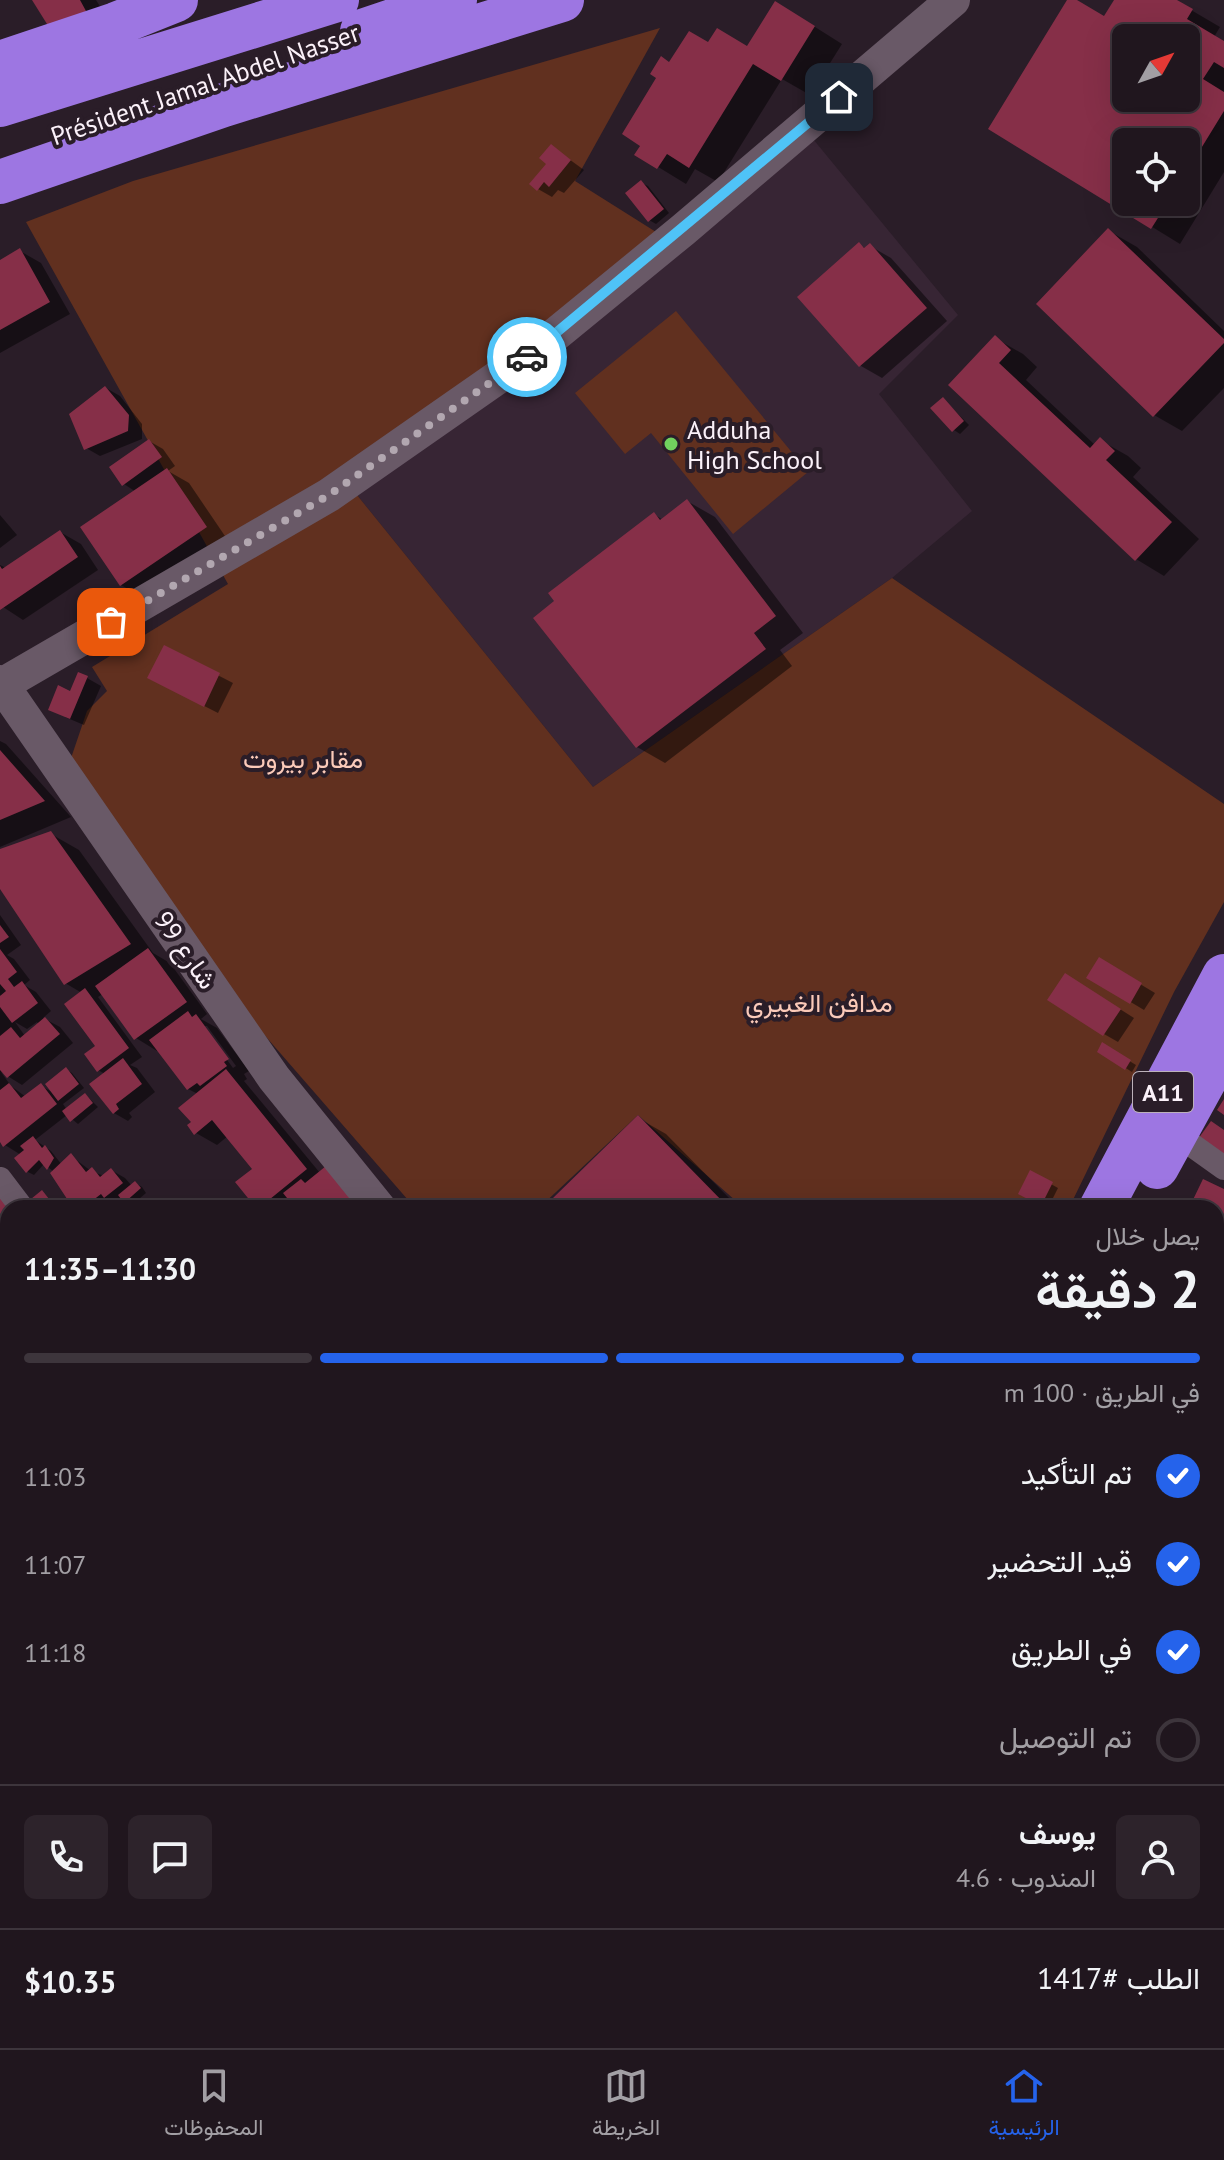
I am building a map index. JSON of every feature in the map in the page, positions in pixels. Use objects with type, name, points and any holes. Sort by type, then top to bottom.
[{"type":"highway","points":[[0,63],[107,12],[176,0]]},
{"type":"highway","name":"Président Jamal Abdel Nasser","points":[[0,105],[337,0]]},
{"type":"highway","name":"Président Jamal Abdel Nasser","points":[[0,154],[455,0]]},
{"type":"highway","points":[[0,182],[224,105],[562,0]]},
{"type":"highway","name":"A11","points":[[1105,1200],[1224,976]]},
{"type":"highway","name":"A11","points":[[1139,1200],[1224,1045]]},
{"type":"street","points":[[906,40],[934,0]]},
{"type":"street","points":[[1,684],[329,495],[534,352],[953,0]]},
{"type":"street","name":"شارع 99","points":[[1,684],[274,1078],[373,1200]]},
{"type":"street","points":[[1175,1133],[1224,1168]]},
{"type":"street","points":[[0,1179],[16,1200]]},
{"type":"shaded area","name":"Adduha High School","points":[[813,139],[958,315],[879,394],[972,511],[892,578],[593,787],[357,495]]},
{"type":"green space","name":"مقابر بيروت","points":[[660,28],[575,181],[683,249],[357,495],[593,787],[892,578],[1224,804],[1224,902],[1174,992],[1073,1200],[735,1200],[638,1115],[548,1200],[408,1200],[261,1031],[69,764],[87,711],[107,691],[92,667],[228,584],[26,222],[133,181]]},
{"type":"green space","points":[[676,311],[808,472],[733,534],[651,433],[625,454],[575,393]]},
{"type":"building","points":[[32,0],[80,0],[86,11],[52,32]]},
{"type":"building","points":[[1067,0],[1077,0],[1104,16],[1114,0],[1177,0],[1193,9],[1187,19],[1195,24],[1112,24],[1112,112],[1200,112],[1200,27],[1224,41],[1224,68],[1214,62],[1203,79],[1224,92],[1224,111],[1200,150],[1200,128],[1112,128],[1112,205],[988,129]]},
{"type":"building","points":[[775,1],[815,26],[781,81],[753,64],[689,168],[667,154],[657,169],[634,155],[640,146],[622,134],[656,78],[650,74],[661,56],[669,62],[689,31],[708,42],[717,28],[747,46]]},
{"type":"building","points":[[551,144],[571,160],[549,187],[544,182],[537,191],[529,184],[546,164],[539,158]]},
{"type":"building","points":[[641,180],[664,209],[648,222],[625,193]]},
{"type":"building","points":[[1130,216],[1159,216],[1151,229]]},
{"type":"building","points":[[1108,228],[1224,339],[1224,343],[1153,417],[1036,304]]},
{"type":"building","points":[[859,242],[864,248],[870,243],[927,308],[859,367],[797,297]]},
{"type":"building","points":[[20,248],[50,302],[0,330],[0,260]]},
{"type":"building","points":[[995,335],[1011,350],[999,363],[1090,448],[1100,437],[1115,451],[1106,460],[1172,522],[1135,561],[948,385]]},
{"type":"building","points":[[105,386],[129,415],[128,431],[84,450],[69,414]]},
{"type":"building","points":[[943,397],[964,421],[952,432],[930,408]]},
{"type":"building","points":[[149,439],[162,457],[122,486],[109,467]]},
{"type":"building","points":[[167,468],[207,527],[120,586],[80,527]]},
{"type":"building","points":[[687,499],[776,616],[754,633],[766,649],[636,748],[533,618],[554,601],[548,593],[654,512],[660,520]]},
{"type":"building","points":[[60,530],[78,557],[0,610],[0,566],[2,569]]},
{"type":"building","points":[[164,645],[220,673],[204,707],[147,678]]},
{"type":"building","points":[[78,672],[88,676],[70,719],[48,710],[58,685],[70,691]]},
{"type":"building","points":[[0,750],[45,801],[0,820]]},
{"type":"building","points":[[51,831],[131,944],[64,985],[0,889],[0,849]]},
{"type":"building","points":[[0,925],[9,937],[0,943]]},
{"type":"building","points":[[148,948],[187,1002],[134,1040],[95,986]]},
{"type":"building","points":[[0,949],[17,972],[8,979],[14,987],[22,981],[38,1003],[12,1023],[0,1007],[0,996],[6,991],[0,984]]},
{"type":"building","points":[[1099,957],[1142,983],[1130,1004],[1086,978]]},
{"type":"building","points":[[1065,973],[1121,1009],[1103,1036],[1047,1000]]},
{"type":"building","points":[[85,988],[129,1048],[97,1072],[84,1054],[95,1046],[64,1004]]},
{"type":"building","points":[[188,1011],[192,1017],[196,1014],[229,1059],[224,1062],[227,1066],[200,1086],[197,1083],[187,1090],[149,1040]]},
{"type":"building","points":[[45,1017],[60,1034],[7,1078],[0,1070],[0,1036],[11,1027],[20,1038]]},
{"type":"building","points":[[1102,1042],[1131,1060],[1125,1070],[1097,1052]]},
{"type":"building","points":[[123,1058],[142,1084],[116,1104],[119,1109],[113,1114],[89,1084]]},
{"type":"building","points":[[66,1067],[79,1084],[58,1101],[45,1084]]},
{"type":"building","points":[[226,1069],[307,1169],[269,1200],[250,1200],[235,1182],[252,1169],[212,1120],[194,1135],[187,1125],[191,1122],[178,1108]]},
{"type":"building","points":[[9,1083],[21,1098],[41,1083],[57,1104],[3,1147],[0,1142],[0,1090]]},
{"type":"building","points":[[85,1093],[93,1103],[70,1122],[62,1111]]},
{"type":"building","points":[[1224,1099],[1224,1115],[1217,1110]]},
{"type":"building","points":[[638,1115],[721,1200],[555,1200],[553,1198]]},
{"type":"building","points":[[1211,1121],[1224,1130],[1224,1159],[1198,1139]]},
{"type":"building","points":[[33,1136],[42,1148],[45,1145],[54,1158],[47,1170],[39,1160],[26,1173],[14,1158],[24,1150],[20,1146]]},
{"type":"building","points":[[71,1153],[86,1172],[92,1167],[100,1177],[111,1168],[123,1183],[104,1198],[101,1194],[93,1200],[68,1200],[50,1173]]},
{"type":"building","points":[[326,1166],[354,1200],[289,1200],[283,1193],[301,1179],[305,1183]]},
{"type":"building","points":[[1030,1170],[1053,1182],[1044,1200],[1030,1200],[1018,1194]]},
{"type":"building","points":[[1203,1179],[1224,1189],[1224,1200],[1193,1200]]},
{"type":"building","points":[[135,1181],[141,1188],[127,1200],[122,1200],[118,1195]]},
{"type":"building","points":[[42,1190],[50,1200],[32,1200]]},
{"type":"way so far","points":[[111,622],[329,495],[527,357]]},
{"type":"place","name":"Adduha High School","points":[[671,444]]},
{"type":"route","points":[[527,357],[839,97]]},
{"type":"park label","name":"مدافن الغبيري","points":[[819,1002]]}]
